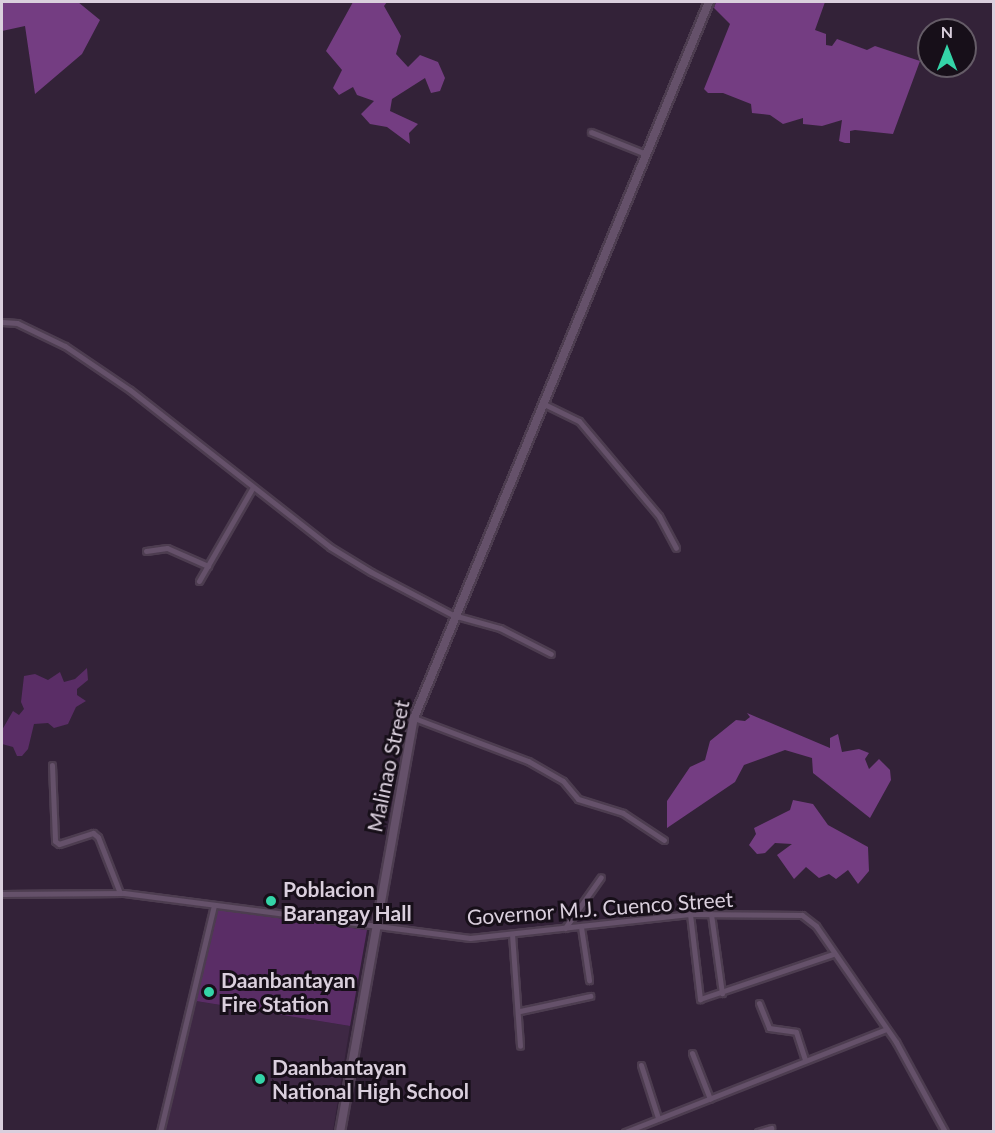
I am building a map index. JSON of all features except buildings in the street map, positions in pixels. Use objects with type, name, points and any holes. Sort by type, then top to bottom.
[{"type":"main road","name":"Malinao Street","points":[[340,1131],[374,927],[414,718],[453,615],[709,2]]},
{"type":"street","points":[[591,132],[646,154]]},
{"type":"street","points":[[2,322],[17,324],[65,346],[130,390],[330,547],[453,615],[500,627],[551,654]]},
{"type":"street","points":[[541,402],[579,421],[659,516],[676,548]]},
{"type":"street","points":[[199,581],[253,487]]},
{"type":"street","points":[[146,551],[167,548],[208,566]]},
{"type":"street","points":[[414,718],[536,765],[563,782],[578,799],[623,813],[664,840]]},
{"type":"street","points":[[52,765],[55,841],[59,844],[93,833],[98,837],[120,893]]},
{"type":"street","points":[[564,928],[601,877]]},
{"type":"street","name":"Governor M.J. Cuenco Street","points":[[2,894],[120,893],[470,938],[690,914],[807,917],[833,954]]},
{"type":"street","points":[[160,1131],[214,905]]},
{"type":"street","points":[[690,914],[700,999],[833,954],[886,1029],[945,1131]]},
{"type":"street","points":[[711,914],[722,993]]},
{"type":"street","points":[[581,927],[589,980]]},
{"type":"street","points":[[512,934],[520,1011],[520,1046]]},
{"type":"street","points":[[520,1011],[590,996]]},
{"type":"street","points":[[759,1003],[769,1028],[796,1032],[805,1059]]},
{"type":"street","points":[[625,1131],[886,1029]]},
{"type":"street","points":[[693,1053],[710,1099]]},
{"type":"street","points":[[641,1065],[658,1118]]},
{"type":"street","points":[[758,1131],[771,1128]]},
{"type":"shaded area","points":[[2,2],[78,2],[100,20],[82,54],[35,94],[25,26],[2,31]]},
{"type":"shaded area","points":[[353,2],[387,2],[384,6],[401,36],[396,54],[408,67],[420,55],[438,62],[445,78],[440,91],[431,93],[425,78],[392,99],[390,111],[418,124],[409,133],[410,144],[387,127],[370,124],[361,114],[374,101],[357,95],[353,87],[339,95],[333,88],[342,70],[326,51]]},
{"type":"shaded area","points":[[716,2],[825,2],[815,30],[826,34],[826,45],[832,46],[837,39],[867,50],[875,46],[917,60],[917,69],[893,134],[855,130],[850,131],[850,143],[845,143],[839,141],[842,120],[822,126],[803,124],[803,118],[783,124],[770,115],[752,113],[751,104],[723,93],[708,93],[704,89],[730,24],[714,8]]},
{"type":"shaded area","points":[[87,668],[88,680],[77,689],[77,695],[86,701],[76,707],[68,724],[54,728],[48,723],[34,724],[28,749],[22,756],[17,756],[13,747],[2,744],[2,730],[13,711],[19,715],[24,709],[21,702],[24,676],[35,674],[48,680],[60,672],[64,682],[75,679]]},
{"type":"shaded area","points":[[747,713],[830,748],[830,738],[838,734],[842,752],[859,749],[869,753],[865,759],[869,769],[879,759],[890,770],[891,780],[870,818],[813,773],[812,758],[785,750],[744,765],[735,782],[667,828],[667,801],[690,767],[705,760],[710,741],[736,720],[745,721],[750,717]]},
{"type":"shaded area","points":[[793,800],[813,804],[828,825],[868,847],[869,871],[858,884],[848,870],[836,879],[829,874],[819,878],[806,867],[794,879],[777,855],[792,844],[775,843],[765,853],[757,854],[749,845],[756,834],[754,828],[790,810]]},
{"type":"shaded area","points":[[218,910],[367,930],[350,1026],[196,1001]]},
{"type":"shaded area","name":"Daanbantayan National High School","points":[[196,1001],[350,1026],[333,1131],[165,1131]]},
{"type":"place","name":"Poblacion Barangay Hall","points":[[271,901]]},
{"type":"place","name":"Daanbantayan Fire Station","points":[[209,992]]},
{"type":"place","name":"Daanbantayan National High School","points":[[260,1079]]}]
